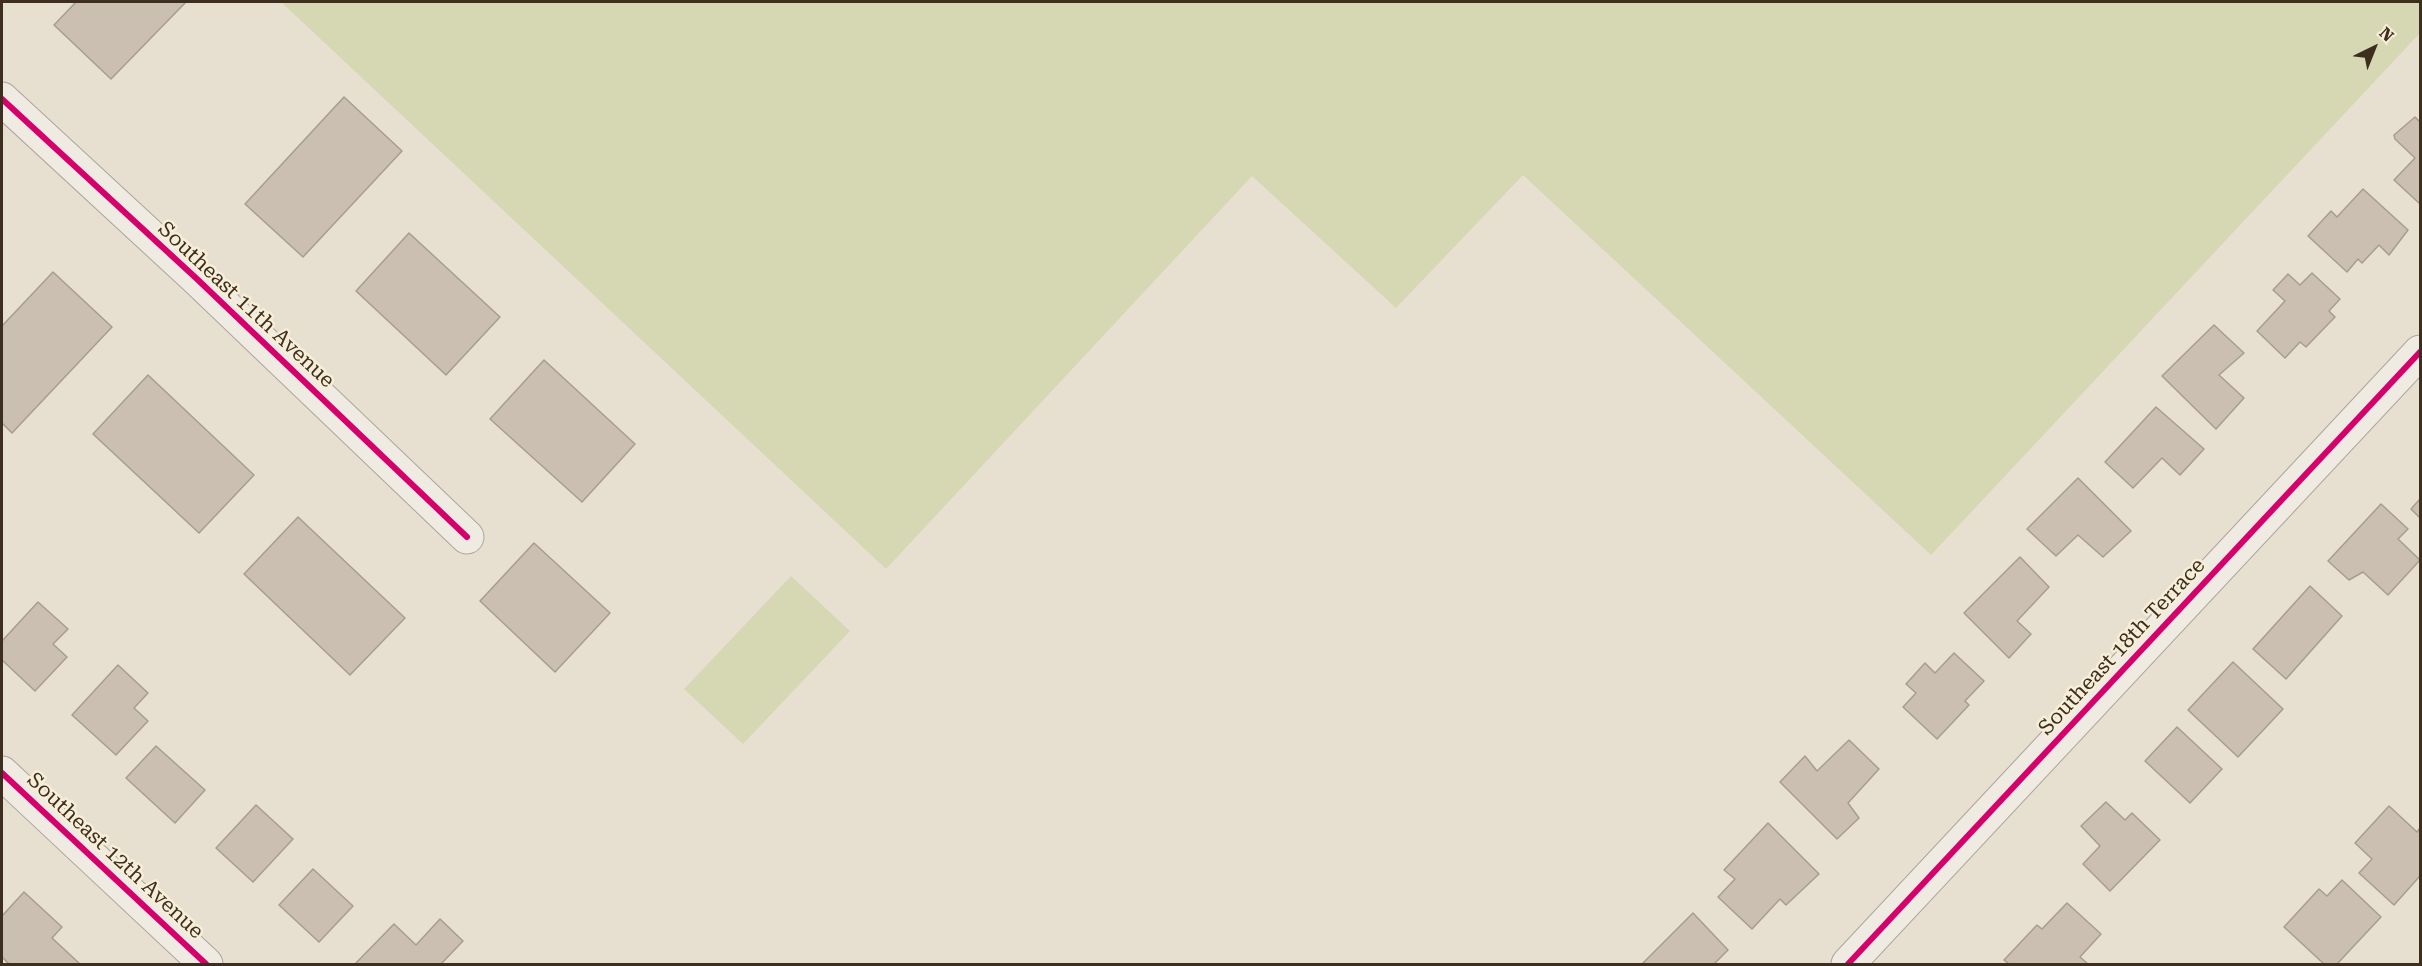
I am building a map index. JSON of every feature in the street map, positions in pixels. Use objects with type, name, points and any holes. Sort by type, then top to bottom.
[{"type":"street","name":"Southeast 11th Avenue","points":[[2,99],[197,279],[467,537]]},
{"type":"street","name":"Southeast 18th Terrace","points":[[1848,964],[2421,352]]},
{"type":"street","name":"Southeast 12th Avenue","points":[[2,772],[206,964]]},
{"type":"green space","points":[[281,2],[2420,2],[2420,33],[1931,555],[1523,175],[1396,308],[1252,176],[886,569]]},
{"type":"green space","points":[[791,576],[850,631],[743,744],[684,689]]},
{"type":"building","points":[[76,2],[186,2],[111,79],[54,25]]},
{"type":"building","points":[[344,97],[402,151],[303,257],[245,204]]},
{"type":"building","points":[[2415,117],[2420,122],[2420,204],[2394,180],[2415,158],[2395,139],[2394,135]]},
{"type":"building","points":[[2363,189],[2408,230],[2389,255],[2379,245],[2362,263],[2358,259],[2347,272],[2308,236],[2331,211],[2337,217]]},
{"type":"building","points":[[409,233],[500,317],[446,375],[356,291]]},
{"type":"building","points":[[53,272],[112,327],[12,433],[2,423],[2,326]]},
{"type":"building","points":[[2312,273],[2340,299],[2329,311],[2335,317],[2306,347],[2300,342],[2285,358],[2257,331],[2285,301],[2273,290],[2288,274],[2300,285]]},
{"type":"building","points":[[2214,325],[2244,353],[2219,375],[2244,398],[2216,429],[2162,376]]},
{"type":"building","points":[[544,360],[635,444],[582,502],[490,419]]},
{"type":"building","points":[[148,375],[254,475],[199,533],[93,434]]},
{"type":"building","points":[[2156,407],[2204,449],[2180,475],[2162,458],[2133,488],[2105,462]]},
{"type":"building","points":[[2078,478],[2131,531],[2103,557],[2078,535],[2056,556],[2027,529]]},
{"type":"building","points":[[2420,499],[2420,518],[2411,509]]},
{"type":"building","points":[[2381,504],[2408,529],[2398,539],[2420,560],[2388,595],[2363,572],[2349,580],[2328,561]]},
{"type":"building","points":[[298,517],[405,618],[350,675],[244,574]]},
{"type":"building","points":[[534,543],[610,613],[555,672],[480,601]]},
{"type":"building","points":[[2020,557],[2049,587],[2017,621],[2031,634],[2009,658],[1964,613]]},
{"type":"building","points":[[2310,586],[2342,616],[2286,679],[2253,649]]},
{"type":"building","points":[[38,602],[68,629],[53,644],[67,657],[35,691],[2,660],[2,641]]},
{"type":"building","points":[[1954,653],[1984,681],[1965,701],[1969,705],[1937,739],[1903,707],[1916,693],[1906,684],[1925,663],[1935,673]]},
{"type":"building","points":[[2233,662],[2283,709],[2238,757],[2188,710]]},
{"type":"building","points":[[118,665],[148,693],[134,708],[148,721],[116,755],[72,715]]},
{"type":"building","points":[[2177,727],[2222,769],[2190,803],[2145,761]]},
{"type":"building","points":[[1849,740],[1879,769],[1848,803],[1859,818],[1837,839],[1780,782],[1805,756],[1817,771]]},
{"type":"building","points":[[156,746],[205,790],[175,823],[126,778]]},
{"type":"building","points":[[2106,802],[2125,820],[2132,813],[2160,840],[2110,891],[2083,864],[2100,846],[2081,826]]},
{"type":"building","points":[[256,805],[293,839],[253,882],[216,848]]},
{"type":"building","points":[[2389,806],[2417,832],[2420,828],[2420,876],[2394,905],[2359,873],[2372,859],[2355,843]]},
{"type":"building","points":[[1768,823],[1819,874],[1786,905],[1780,899],[1752,929],[1718,897],[1735,879],[1724,870]]},
{"type":"building","points":[[313,869],[353,906],[319,942],[279,905]]},
{"type":"building","points":[[2342,880],[2381,917],[2337,964],[2324,964],[2284,927],[2319,889],[2327,896]]},
{"type":"building","points":[[24,892],[62,927],[52,938],[80,964],[9,964],[2,957],[2,916]]},
{"type":"building","points":[[2067,903],[2101,934],[2080,957],[2088,964],[2009,964],[2004,960],[2037,925],[2042,929]]},
{"type":"building","points":[[1693,913],[1728,950],[1714,964],[1642,964]]},
{"type":"building","points":[[440,919],[463,941],[441,964],[355,964],[394,924],[416,945]]},
{"type":"cycle path","points":[[2,99],[197,279],[467,537]]},
{"type":"cycle path","points":[[1848,964],[2420,352]]},
{"type":"cycle path","points":[[2,773],[206,964]]}]
